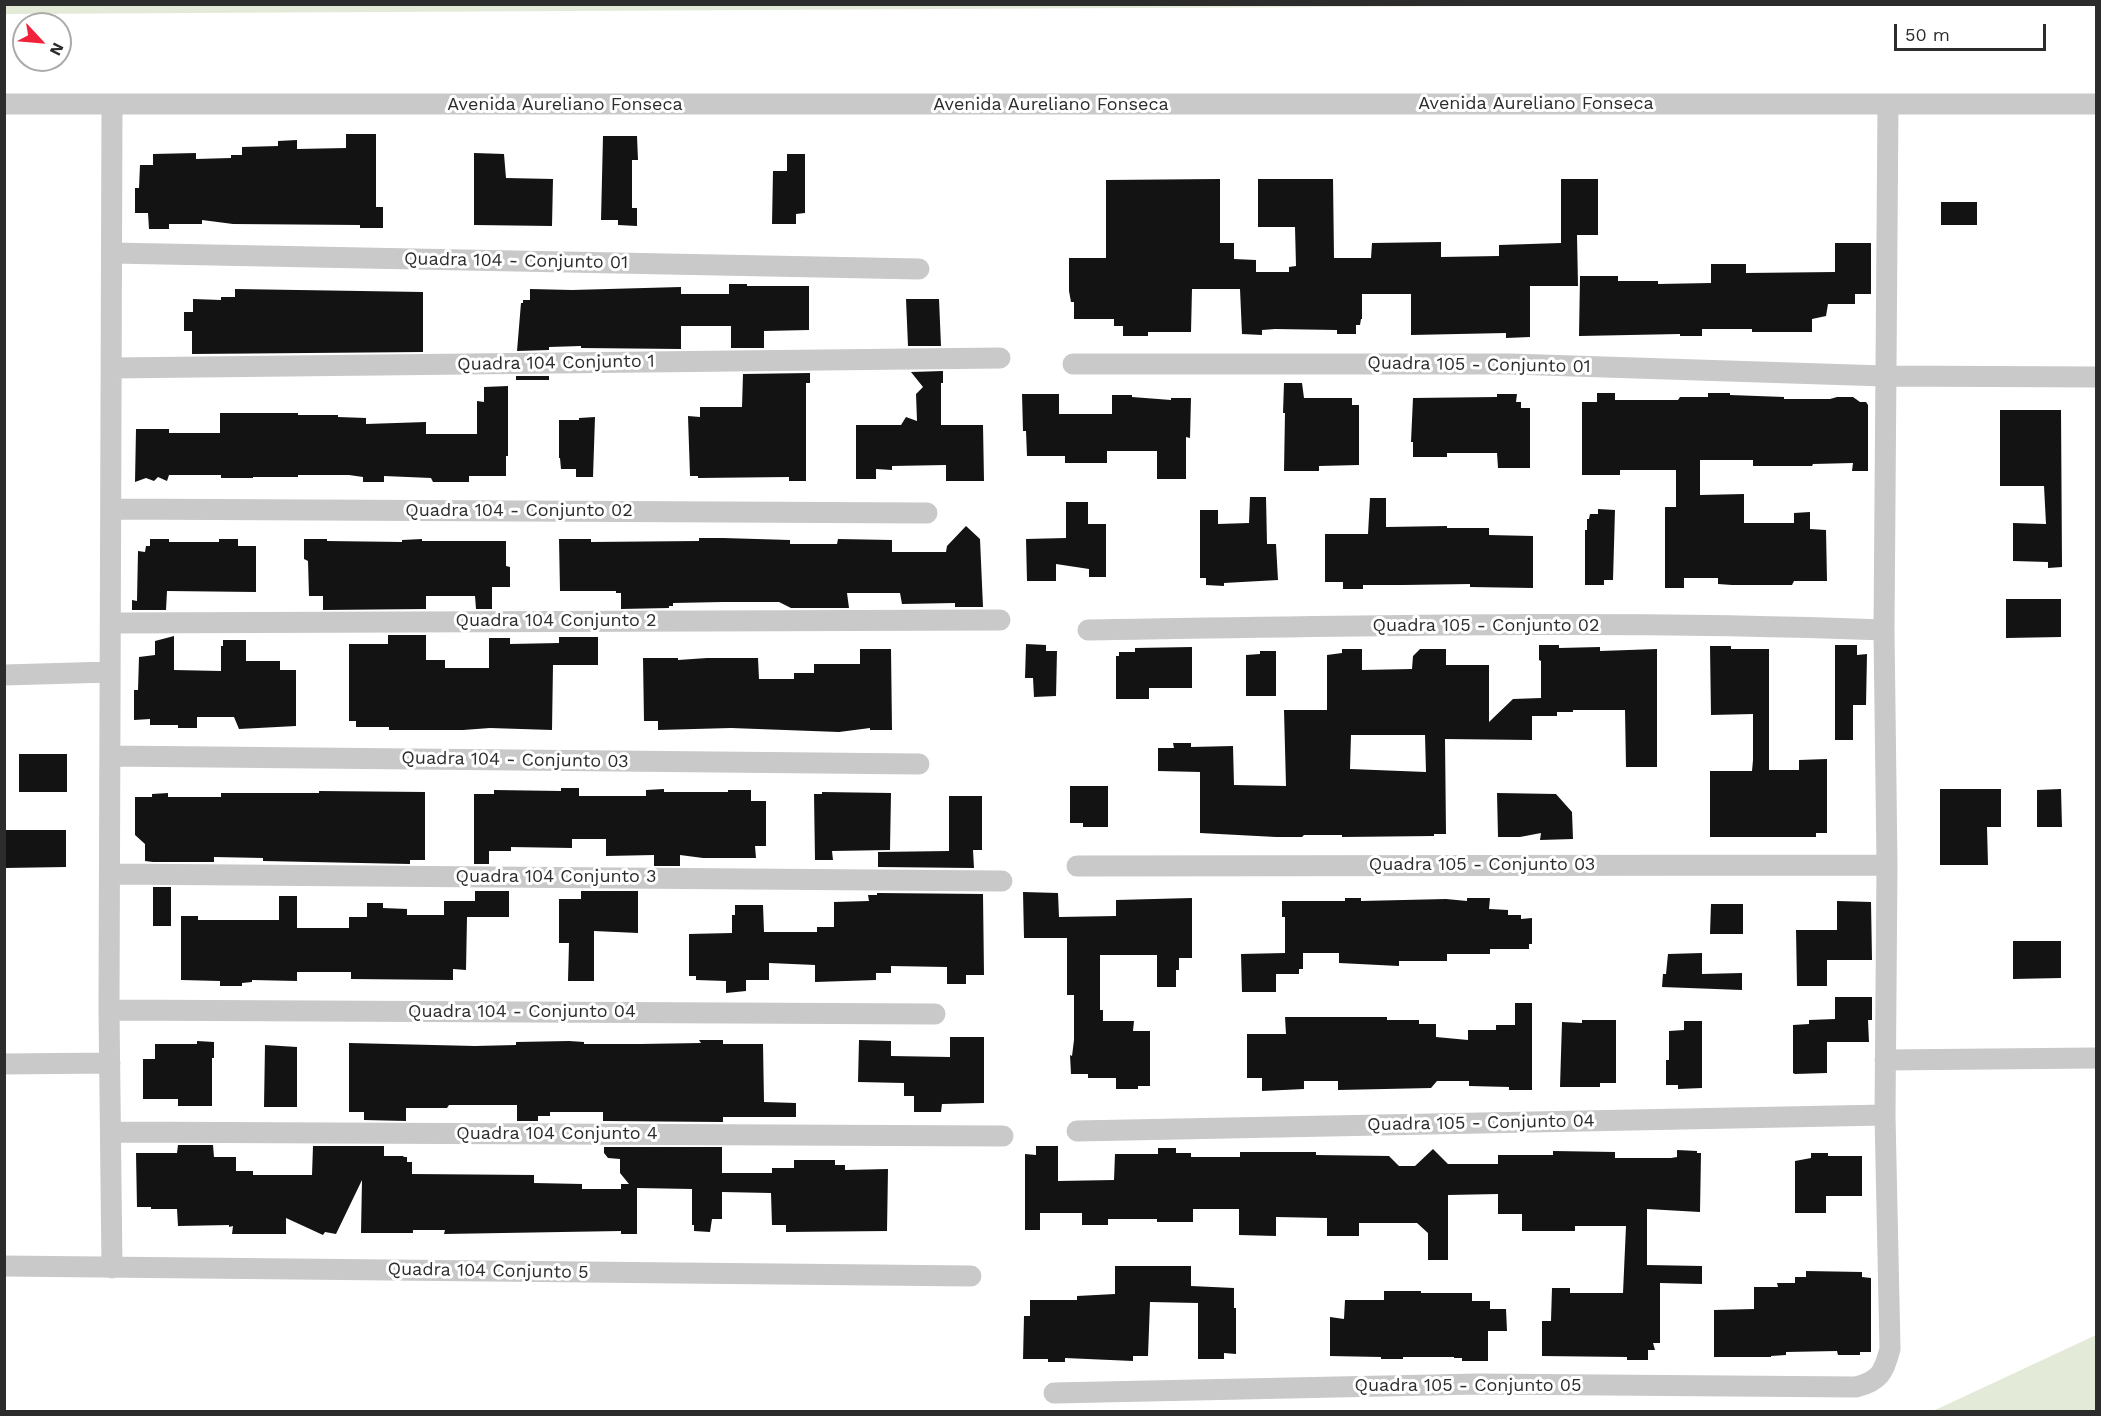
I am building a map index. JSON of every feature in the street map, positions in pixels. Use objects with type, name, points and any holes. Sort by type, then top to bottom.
[{"type":"street","name":"Avenida Aureliano Fonseca","points":[[4,104],[2097,104]]},
{"type":"street","points":[[112,104],[109,1010],[112,1268]]},
{"type":"street","points":[[1885,1115],[1887,865],[1884,376],[1888,104]]},
{"type":"street","name":"Quadra 104 - Conjunto 01","points":[[112,253],[919,268]]},
{"type":"street","name":"Quadra 104 Conjunto 1","points":[[111,368],[1000,358]]},
{"type":"street","name":"Quadra 105 - Conjunto 01","points":[[1073,364],[1511,364],[1884,376],[2097,377]]},
{"type":"street","name":"Quadra 104 - Conjunto 02","points":[[111,509],[927,513]]},
{"type":"street","name":"Quadra 104 Conjunto 2","points":[[111,623],[1000,620]]},
{"type":"street","name":"Quadra 105 - Conjunto 02","points":[[1088,630],[1477,624],[1884,630]]},
{"type":"street","points":[[4,675],[110,672]]},
{"type":"street","name":"Quadra 104 - Conjunto 03","points":[[110,756],[919,764]]},
{"type":"street","name":"Quadra 105 - Conjunto 03","points":[[1077,866],[1887,865]]},
{"type":"street","name":"Quadra 104 Conjunto 3","points":[[111,874],[1002,880]]},
{"type":"street","name":"Quadra 104 - Conjunto 04","points":[[109,1010],[935,1014]]},
{"type":"street","points":[[1885,1060],[2097,1058]]},
{"type":"street","points":[[4,1064],[110,1063]]},
{"type":"street","name":"Quadra 105 - Conjunto 04","points":[[1077,1131],[1885,1115]]},
{"type":"street","name":"Quadra 105 - Conjunto 05","points":[[1054,1393],[1478,1384],[1856,1387],[1870,1384],[1880,1376],[1886,1365],[1890,1349],[1885,1115]]},
{"type":"street","name":"Quadra 104 Conjunto 4","points":[[111,1132],[1003,1136]]},
{"type":"street","name":"Quadra 104 Conjunto 5","points":[[4,1266],[971,1276]]},
{"type":"green space","points":[[5,4],[1699,4],[72,14],[12,12],[12,14],[5,14]]},
{"type":"green space","points":[[2096,1335],[2096,1411],[1933,1411]]},
{"type":"building","points":[[346,134],[376,134],[376,207],[383,207],[383,228],[360,228],[360,225],[233,224],[202,220],[202,224],[169,224],[169,229],[149,229],[148,213],[135,213],[135,188],[139,188],[140,165],[153,165],[153,154],[196,153],[196,159],[231,158],[231,155],[242,155],[242,147],[278,146],[278,141],[297,140],[297,149],[346,148]]},
{"type":"building","points":[[603,136],[637,136],[638,160],[632,160],[632,208],[637,208],[637,226],[618,225],[618,220],[601,220]]},
{"type":"building","points":[[474,153],[504,154],[506,178],[553,179],[552,226],[474,225]]},
{"type":"building","points":[[787,154],[805,154],[805,213],[796,214],[796,224],[772,224],[773,171],[787,171]]},
{"type":"building","points":[[1220,179],[1220,243],[1234,243],[1234,259],[1256,260],[1256,272],[1289,272],[1289,267],[1296,266],[1295,227],[1258,227],[1258,179],[1333,179],[1334,258],[1371,258],[1372,243],[1441,242],[1441,257],[1499,256],[1499,245],[1561,243],[1561,179],[1598,179],[1598,235],[1577,235],[1578,286],[1530,286],[1530,337],[1506,338],[1506,333],[1411,335],[1411,294],[1362,294],[1362,319],[1360,325],[1356,325],[1356,334],[1337,334],[1337,330],[1275,329],[1262,330],[1262,335],[1242,334],[1240,289],[1192,289],[1191,332],[1148,332],[1148,336],[1123,336],[1123,326],[1114,326],[1114,319],[1074,319],[1074,302],[1071,302],[1069,291],[1069,258],[1106,258],[1106,180]]},
{"type":"building","points":[[1941,202],[1977,202],[1977,225],[1941,225]]},
{"type":"building","points":[[1835,243],[1871,243],[1871,294],[1855,294],[1855,304],[1828,304],[1826,316],[1812,319],[1812,332],[1702,329],[1702,336],[1680,336],[1680,334],[1579,336],[1580,276],[1618,276],[1618,281],[1658,281],[1658,284],[1711,283],[1711,264],[1746,264],[1746,273],[1835,272]]},
{"type":"building","points":[[729,284],[809,286],[809,330],[764,331],[764,348],[731,348],[731,326],[681,326],[681,349],[581,348],[581,346],[517,351],[521,303],[523,300],[530,300],[530,289],[681,287],[681,294],[729,294]]},
{"type":"building","points":[[235,289],[423,292],[423,352],[192,354],[192,331],[184,331],[184,312],[193,312],[193,299],[221,300],[221,297],[235,297]]},
{"type":"building","points":[[906,299],[939,299],[941,346],[908,346]]},
{"type":"building","points":[[943,371],[941,425],[983,425],[984,481],[946,481],[946,465],[892,466],[892,470],[876,469],[876,479],[856,479],[856,425],[901,425],[906,417],[917,421],[916,394],[923,387],[911,372]]},
{"type":"building","points":[[810,373],[810,383],[806,383],[806,481],[789,481],[789,477],[698,478],[698,476],[690,476],[688,416],[700,417],[700,407],[742,407],[743,374]]},
{"type":"building","points":[[516,376],[549,376],[549,380],[516,380]]},
{"type":"building","points":[[1284,383],[1302,383],[1304,398],[1352,398],[1352,405],[1359,405],[1359,465],[1319,466],[1319,471],[1284,471]]},
{"type":"building","points":[[508,386],[506,476],[469,476],[469,482],[433,482],[431,478],[384,476],[384,482],[363,482],[363,477],[349,475],[221,478],[221,475],[169,475],[167,481],[158,477],[154,481],[146,478],[135,482],[136,429],[169,429],[169,433],[220,433],[220,413],[298,413],[298,415],[366,418],[366,424],[426,422],[426,434],[477,434],[477,401],[484,402],[484,387]]},
{"type":"building","points":[[1597,393],[1615,393],[1615,400],[1678,400],[1680,397],[1708,397],[1708,393],[1730,393],[1730,395],[1784,397],[1784,399],[1853,397],[1860,402],[1866,402],[1868,405],[1868,471],[1852,471],[1853,463],[1753,466],[1753,460],[1700,460],[1700,495],[1744,494],[1744,523],[1794,523],[1794,513],[1810,512],[1810,529],[1826,530],[1827,581],[1794,581],[1792,585],[1732,585],[1718,584],[1718,578],[1684,578],[1684,588],[1665,588],[1665,507],[1676,507],[1676,470],[1620,470],[1620,475],[1582,475],[1582,402],[1597,402]]},
{"type":"building","points":[[1022,394],[1059,394],[1059,414],[1112,414],[1112,395],[1171,400],[1171,398],[1191,398],[1190,438],[1186,437],[1186,479],[1157,479],[1157,451],[1107,451],[1107,463],[1065,463],[1065,456],[1027,456],[1026,431],[1023,431]]},
{"type":"building","points":[[1497,394],[1517,394],[1516,402],[1521,402],[1521,408],[1530,408],[1530,468],[1498,468],[1497,453],[1447,453],[1447,457],[1413,457],[1413,442],[1411,442],[1413,398],[1497,397]]},
{"type":"building","points":[[2000,410],[2061,410],[2062,567],[2048,568],[2048,562],[2013,561],[2013,523],[2046,524],[2044,486],[2000,486]]},
{"type":"building","points":[[595,417],[593,477],[576,477],[576,469],[561,469],[559,420]]},
{"type":"building","points":[[1250,497],[1266,497],[1267,544],[1276,544],[1278,580],[1224,583],[1224,586],[1206,585],[1206,578],[1200,578],[1200,510],[1218,510],[1218,524],[1249,523]]},
{"type":"building","points":[[1370,498],[1386,498],[1386,527],[1489,528],[1489,535],[1533,536],[1533,588],[1470,587],[1470,584],[1363,585],[1363,589],[1343,589],[1343,582],[1325,582],[1325,534],[1368,534]]},
{"type":"building","points":[[1066,502],[1088,502],[1088,524],[1106,524],[1106,577],[1089,577],[1089,569],[1056,564],[1056,581],[1027,581],[1026,539],[1066,538]]},
{"type":"building","points":[[1598,509],[1615,510],[1613,580],[1604,580],[1604,585],[1585,585],[1585,530],[1587,530],[1587,519],[1590,514],[1598,514]]},
{"type":"building","points":[[966,526],[980,539],[983,607],[955,607],[955,603],[902,604],[900,593],[847,593],[849,608],[791,608],[779,602],[723,602],[673,603],[673,606],[669,608],[621,609],[621,593],[616,593],[616,591],[560,591],[559,539],[591,539],[591,542],[699,541],[699,538],[723,538],[790,540],[790,544],[837,544],[838,539],[892,540],[892,552],[946,552],[947,546]]},
{"type":"building","points":[[150,539],[169,539],[169,542],[219,542],[219,539],[238,539],[238,546],[256,546],[256,592],[167,591],[166,610],[132,610],[132,600],[137,601],[138,551],[145,552],[146,546],[150,546]]},
{"type":"building","points":[[304,539],[402,542],[402,540],[422,539],[422,541],[506,541],[506,566],[510,567],[510,587],[492,587],[492,609],[476,609],[475,596],[426,596],[426,609],[323,610],[323,596],[309,596],[308,561],[304,559]]},
{"type":"building","points":[[2006,599],[2061,599],[2061,637],[2006,638]]},
{"type":"building","points":[[388,635],[426,635],[426,660],[445,660],[445,668],[489,668],[489,638],[510,638],[510,644],[559,643],[559,637],[598,637],[598,665],[553,665],[552,730],[490,728],[389,730],[389,727],[356,727],[356,721],[349,721],[349,644],[388,644]]},
{"type":"building","points":[[174,636],[174,670],[221,671],[223,640],[246,640],[246,661],[280,661],[280,670],[296,670],[296,726],[239,729],[234,717],[197,717],[197,728],[150,725],[150,719],[134,720],[134,690],[138,690],[139,657],[155,655],[155,641]]},
{"type":"building","points":[[1026,644],[1046,645],[1046,651],[1057,651],[1056,696],[1034,697],[1033,678],[1025,678]]},
{"type":"building","points":[[1539,645],[1559,645],[1559,648],[1600,647],[1600,651],[1657,649],[1657,767],[1626,767],[1625,710],[1573,710],[1573,712],[1557,712],[1557,716],[1532,716],[1532,740],[1445,739],[1446,834],[1342,837],[1342,835],[1276,837],[1200,833],[1200,772],[1158,771],[1158,748],[1174,748],[1173,743],[1191,743],[1191,747],[1233,746],[1234,785],[1286,786],[1284,710],[1327,710],[1327,655],[1342,653],[1342,649],[1362,649],[1362,670],[1412,669],[1413,656],[1420,649],[1446,649],[1446,665],[1489,665],[1489,722],[1513,699],[1541,698],[1541,661],[1539,660]],"holes":[[[1351,735],[1425,735],[1426,772],[1350,769]]]},
{"type":"building","points":[[1835,645],[1857,645],[1857,655],[1867,654],[1866,705],[1853,705],[1853,740],[1835,740]]},
{"type":"building","points":[[1710,646],[1731,646],[1731,649],[1769,649],[1769,770],[1799,770],[1799,760],[1827,759],[1827,833],[1816,833],[1816,837],[1710,837],[1710,771],[1752,771],[1753,714],[1711,715]]},
{"type":"building","points":[[1192,647],[1192,688],[1149,688],[1149,699],[1116,699],[1116,656],[1119,656],[1119,652],[1135,652],[1135,648]]},
{"type":"building","points":[[860,649],[891,649],[892,730],[870,730],[870,728],[839,732],[731,728],[658,730],[658,721],[644,721],[643,658],[678,658],[678,660],[758,658],[759,679],[794,679],[794,673],[814,673],[814,664],[860,664]]},
{"type":"building","points":[[1260,651],[1276,651],[1276,696],[1246,696],[1246,655],[1260,654]]},
{"type":"building","points":[[19,754],[67,754],[67,792],[19,792]]},
{"type":"building","points":[[1070,786],[1108,786],[1108,827],[1083,827],[1083,823],[1070,823]]},
{"type":"building","points":[[561,788],[579,788],[579,796],[646,796],[646,790],[664,789],[664,792],[751,790],[751,801],[766,801],[766,846],[755,846],[756,858],[703,858],[680,855],[680,866],[654,866],[654,855],[606,856],[606,839],[572,839],[572,848],[511,847],[511,851],[489,851],[489,864],[474,864],[474,794],[494,794],[494,790],[561,791]]},
{"type":"building","points":[[1940,789],[2001,789],[2001,827],[1987,827],[1988,865],[1940,865]]},
{"type":"building","points":[[2061,789],[2062,827],[2037,827],[2037,790]]},
{"type":"building","points":[[319,791],[425,792],[425,860],[410,860],[410,864],[263,861],[263,858],[214,857],[214,862],[153,862],[145,861],[145,844],[135,835],[135,797],[152,797],[152,794],[168,793],[168,797],[221,797],[221,793],[319,793]]},
{"type":"building","points":[[822,792],[891,793],[890,850],[832,851],[833,860],[815,860],[814,794],[822,794]]},
{"type":"building","points":[[1497,793],[1556,794],[1572,812],[1573,839],[1540,840],[1541,833],[1520,837],[1498,837]]},
{"type":"building","points":[[949,796],[982,796],[982,850],[973,850],[974,868],[878,867],[878,852],[949,851]]},
{"type":"building","points":[[4,830],[66,830],[66,867],[4,868]]},
{"type":"building","points":[[153,887],[171,887],[171,926],[153,926]]},
{"type":"building","points":[[475,891],[509,891],[509,917],[467,917],[466,970],[453,969],[453,980],[351,979],[351,972],[297,972],[297,981],[252,980],[252,982],[242,983],[242,986],[220,986],[220,981],[181,980],[181,916],[198,916],[198,920],[279,920],[279,896],[297,896],[297,928],[349,928],[349,917],[367,917],[367,903],[383,903],[383,908],[407,909],[407,915],[444,915],[444,901],[475,901]]},
{"type":"building","points":[[581,891],[638,891],[638,933],[594,931],[594,981],[568,981],[569,943],[559,943],[559,899],[581,899]]},
{"type":"building","points":[[1023,892],[1058,893],[1059,917],[1116,916],[1116,900],[1192,898],[1192,958],[1179,958],[1176,987],[1157,987],[1157,955],[1100,955],[1100,1010],[1103,1010],[1103,1021],[1134,1021],[1133,1031],[1150,1031],[1150,1086],[1138,1086],[1138,1089],[1116,1089],[1116,1078],[1088,1078],[1088,1074],[1071,1074],[1074,995],[1067,995],[1067,938],[1024,938]]},
{"type":"building","points":[[877,893],[983,894],[984,975],[966,975],[966,984],[947,984],[947,967],[891,966],[891,973],[876,973],[876,980],[815,982],[815,965],[769,963],[769,980],[746,980],[746,991],[726,993],[726,981],[696,980],[696,976],[689,976],[689,934],[732,933],[732,915],[735,915],[735,905],[763,905],[764,932],[817,932],[817,927],[834,927],[834,902],[869,901],[868,895],[877,895]]},
{"type":"building","points":[[1345,898],[1361,898],[1361,901],[1446,899],[1467,901],[1467,898],[1490,898],[1489,909],[1508,910],[1508,915],[1521,915],[1521,919],[1532,918],[1532,944],[1529,944],[1529,949],[1490,949],[1490,954],[1447,954],[1447,961],[1399,961],[1399,966],[1339,963],[1339,953],[1303,953],[1303,969],[1299,969],[1299,974],[1276,974],[1276,992],[1242,992],[1241,954],[1285,953],[1285,917],[1282,917],[1282,901],[1345,901]]},
{"type":"building","points":[[1837,901],[1871,902],[1872,960],[1827,960],[1827,986],[1797,986],[1796,930],[1837,930]]},
{"type":"building","points":[[1711,904],[1743,904],[1743,934],[1710,934]]},
{"type":"building","points":[[2013,941],[2061,941],[2061,978],[2013,979]]},
{"type":"building","points":[[1702,953],[1702,974],[1742,973],[1742,990],[1662,987],[1668,954]]},
{"type":"building","points":[[1835,997],[1872,997],[1872,1020],[1868,1020],[1869,1042],[1827,1042],[1827,1073],[1793,1073],[1793,1025],[1809,1024],[1809,1020],[1835,1019]]},
{"type":"building","points":[[1515,1003],[1532,1003],[1532,1090],[1469,1086],[1469,1081],[1437,1081],[1431,1088],[1338,1090],[1338,1081],[1304,1081],[1304,1089],[1262,1091],[1262,1078],[1247,1078],[1247,1034],[1286,1034],[1285,1017],[1387,1017],[1387,1020],[1419,1020],[1419,1024],[1436,1024],[1436,1037],[1468,1040],[1468,1030],[1496,1030],[1496,1025],[1515,1025]]},
{"type":"building","points":[[1582,1020],[1616,1020],[1616,1083],[1600,1083],[1600,1087],[1560,1087],[1562,1022],[1582,1023]]},
{"type":"building","points":[[1684,1021],[1702,1021],[1702,1088],[1678,1089],[1678,1085],[1666,1085],[1669,1031],[1684,1030]]},
{"type":"building","points":[[950,1037],[984,1037],[984,1103],[942,1104],[941,1112],[914,1112],[914,1096],[904,1096],[904,1083],[858,1082],[859,1040],[891,1041],[891,1056],[950,1057]]},
{"type":"building","points":[[699,1040],[723,1040],[723,1044],[763,1044],[764,1102],[796,1103],[796,1117],[723,1117],[723,1122],[603,1121],[603,1112],[550,1112],[550,1116],[538,1116],[538,1121],[517,1121],[517,1105],[449,1105],[447,1108],[406,1108],[406,1121],[364,1120],[364,1112],[349,1112],[349,1043],[475,1046],[516,1045],[516,1042],[569,1041],[584,1042],[584,1044],[701,1043]]},
{"type":"building","points":[[197,1041],[214,1042],[212,1106],[178,1106],[178,1099],[143,1099],[143,1059],[155,1059],[155,1044],[197,1044]]},
{"type":"building","points":[[265,1045],[297,1047],[297,1107],[264,1107]]},
{"type":"building","points":[[178,1145],[213,1145],[214,1157],[236,1157],[236,1171],[253,1171],[253,1175],[312,1175],[313,1146],[384,1146],[384,1156],[404,1156],[407,1157],[407,1162],[412,1162],[412,1174],[534,1175],[534,1183],[582,1184],[582,1189],[621,1189],[621,1184],[629,1184],[620,1173],[620,1159],[608,1158],[604,1153],[604,1147],[722,1147],[722,1173],[772,1173],[772,1168],[794,1168],[794,1160],[835,1160],[835,1165],[845,1165],[845,1170],[888,1169],[887,1231],[786,1232],[786,1225],[772,1225],[771,1193],[722,1192],[722,1219],[712,1219],[710,1232],[694,1231],[692,1189],[637,1188],[637,1234],[621,1234],[621,1231],[444,1234],[445,1230],[413,1230],[413,1233],[361,1233],[362,1180],[336,1234],[325,1232],[323,1235],[286,1218],[286,1234],[232,1234],[233,1226],[229,1227],[229,1225],[178,1226],[177,1209],[137,1207],[136,1153],[177,1153]]},
{"type":"building","points":[[1036,1146],[1058,1146],[1058,1181],[1114,1180],[1115,1154],[1158,1154],[1158,1148],[1176,1148],[1176,1153],[1191,1153],[1191,1157],[1240,1157],[1240,1152],[1316,1152],[1316,1155],[1389,1156],[1399,1166],[1415,1166],[1433,1149],[1448,1164],[1498,1164],[1498,1155],[1553,1155],[1553,1151],[1615,1152],[1615,1158],[1671,1158],[1677,1157],[1677,1150],[1697,1151],[1701,1153],[1700,1212],[1647,1209],[1647,1265],[1702,1266],[1702,1284],[1660,1283],[1660,1343],[1653,1343],[1655,1350],[1648,1350],[1648,1360],[1627,1360],[1627,1357],[1542,1356],[1542,1321],[1551,1321],[1552,1288],[1570,1288],[1570,1293],[1623,1293],[1626,1226],[1575,1226],[1575,1231],[1522,1231],[1522,1214],[1498,1214],[1498,1194],[1448,1195],[1448,1260],[1428,1260],[1428,1233],[1417,1223],[1359,1223],[1359,1236],[1327,1236],[1327,1218],[1276,1217],[1276,1236],[1239,1235],[1239,1209],[1193,1209],[1193,1222],[1108,1219],[1108,1225],[1082,1225],[1082,1213],[1040,1213],[1040,1230],[1025,1230],[1025,1154],[1036,1155]]},
{"type":"building","points":[[1811,1153],[1828,1153],[1828,1156],[1862,1156],[1862,1196],[1826,1196],[1826,1213],[1795,1213],[1795,1161],[1811,1158]]},
{"type":"building","points":[[1115,1266],[1191,1266],[1191,1286],[1234,1288],[1236,1354],[1224,1353],[1224,1359],[1198,1359],[1198,1303],[1150,1302],[1148,1356],[1133,1356],[1133,1361],[1065,1358],[1065,1362],[1048,1362],[1048,1359],[1023,1359],[1024,1316],[1030,1316],[1030,1300],[1077,1300],[1077,1296],[1115,1294]]},
{"type":"building","points":[[1806,1271],[1862,1272],[1862,1277],[1871,1278],[1871,1352],[1860,1352],[1860,1355],[1838,1355],[1837,1351],[1786,1352],[1786,1355],[1771,1357],[1714,1357],[1714,1310],[1754,1309],[1754,1287],[1778,1287],[1777,1283],[1795,1283],[1795,1277],[1806,1277]]},
{"type":"building","points":[[1384,1291],[1472,1293],[1472,1301],[1490,1301],[1490,1309],[1506,1309],[1507,1331],[1488,1331],[1488,1361],[1462,1361],[1462,1358],[1454,1357],[1381,1359],[1381,1357],[1330,1356],[1330,1317],[1344,1319],[1345,1300],[1384,1300]]}]
